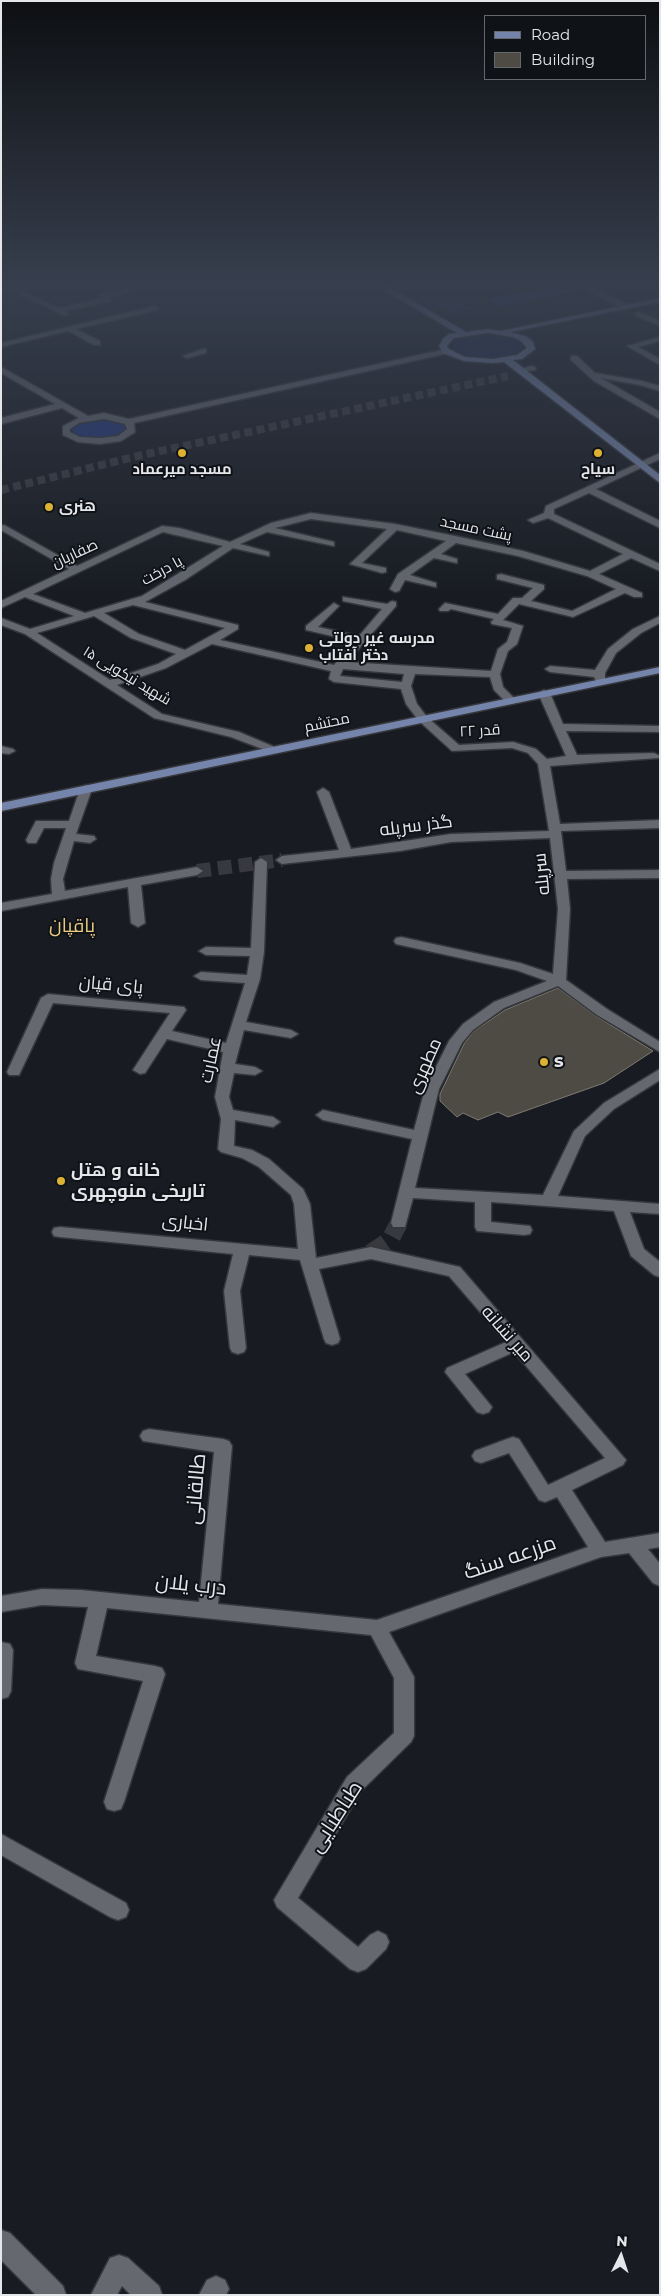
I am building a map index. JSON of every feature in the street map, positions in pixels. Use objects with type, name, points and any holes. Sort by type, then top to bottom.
[{"type":"main road","points":[[548,392],[660,480]]},
{"type":"main road","name":"محتشم","points":[[1,806],[423,719],[544,693],[601,678],[660,670]]},
{"type":"street","points":[[40,392],[85,418]]},
{"type":"street","points":[[129,422],[132,430],[115,442],[88,441],[66,433],[66,428],[69,424],[85,418],[114,417],[129,422],[262,392]]},
{"type":"street","points":[[618,392],[660,416]]},
{"type":"street","points":[[624,396],[639,392]]},
{"type":"street","points":[[29,412],[51,399]]},
{"type":"street","points":[[1,421],[29,412],[63,405]]},
{"type":"street","points":[[549,515],[548,508],[660,456]]},
{"type":"street","points":[[588,489],[660,525]]},
{"type":"street","points":[[533,520],[549,515],[660,568]]},
{"type":"street","name":"پشت مسجد","points":[[302,517],[324,516],[455,539],[520,553],[591,574],[638,595]]},
{"type":"street","name":"پا درخت","points":[[29,632],[82,615],[134,602],[182,578],[231,545],[266,529],[302,517]]},
{"type":"street","points":[[4,528],[76,570]]},
{"type":"street","points":[[382,570],[355,564],[395,528]]},
{"type":"street","points":[[266,529],[331,544]]},
{"type":"street","name":"صفاریان","points":[[1,605],[162,530],[179,531],[231,545]]},
{"type":"street","points":[[395,589],[402,576],[455,539]]},
{"type":"street","points":[[231,545],[266,554]]},
{"type":"street","points":[[432,554],[454,561]]},
{"type":"street","points":[[591,574],[631,554]]},
{"type":"street","points":[[402,576],[432,585]]},
{"type":"street","points":[[501,577],[540,587],[524,602]]},
{"type":"street","points":[[510,700],[498,688],[495,674],[503,649],[512,644],[518,626],[496,622],[517,600],[573,614],[597,600],[625,589]]},
{"type":"street","points":[[25,594],[82,615]]},
{"type":"street","points":[[347,599],[390,606],[338,667],[334,679],[406,686],[410,672]]},
{"type":"street","points":[[108,684],[162,666],[234,627],[134,602]]},
{"type":"street","points":[[444,609],[449,605],[500,617]]},
{"type":"street","points":[[334,606],[310,628],[360,639]]},
{"type":"street","points":[[94,612],[135,636],[185,654]]},
{"type":"street","points":[[550,669],[601,678],[605,659],[616,646],[636,631],[660,619]]},
{"type":"street","name":"شهید نیکویی ۱۵","points":[[1,621],[29,632],[158,716],[235,734],[273,750]]},
{"type":"street","points":[[211,641],[338,667],[410,672],[495,674]]},
{"type":"street","name":"قدر ۲۲","points":[[406,686],[412,704],[423,719],[456,749],[513,745],[532,751],[544,763]]},
{"type":"street","points":[[544,693],[573,759]]},
{"type":"street","points":[[560,727],[660,729]]},
{"type":"street","points":[[544,763],[573,759],[654,756]]},
{"type":"street","name":"سرپله","points":[[544,763],[562,875],[564,909],[559,981]]},
{"type":"street","points":[[59,895],[58,870],[86,789]]},
{"type":"street","points":[[323,792],[346,852]]},
{"type":"street","points":[[498,823],[503,836]]},
{"type":"street","points":[[32,840],[40,824],[73,825]]},
{"type":"street","name":"گذر سرپله","points":[[282,860],[400,847],[448,832],[503,836],[660,824]]},
{"type":"street","points":[[69,838],[90,839]]},
{"type":"street","name":"عمارت","points":[[261,862],[257,952],[253,979],[230,1049],[222,1097],[227,1114],[226,1149],[247,1154],[264,1163],[298,1194],[302,1204],[308,1260]]},
{"type":"street","points":[[1,907],[196,871]]},
{"type":"street","points":[[562,875],[660,874]]},
{"type":"street","points":[[134,882],[138,923]]},
{"type":"street","points":[[401,941],[520,968],[559,981],[602,1012],[660,1048]]},
{"type":"street","points":[[206,951],[257,952]]},
{"type":"street","points":[[200,976],[253,979]]},
{"type":"street","name":"مطهری","points":[[399,1223],[419,1136],[437,1076],[462,1034],[499,1005],[559,981]]},
{"type":"street","name":"پای قپان","points":[[14,1072],[48,998],[179,1010],[140,1070]]},
{"type":"street","points":[[238,1025],[291,1034]]},
{"type":"street","points":[[164,1034],[230,1049]]},
{"type":"street","points":[[228,1068],[255,1071]]},
{"type":"street","points":[[548,1200],[579,1134],[609,1106],[660,1073]]},
{"type":"street","points":[[227,1114],[274,1122]]},
{"type":"street","points":[[323,1114],[419,1136]]},
{"type":"street","points":[[407,1193],[548,1200],[660,1209]]},
{"type":"street","points":[[483,1197],[484,1227],[524,1230]]},
{"type":"street","points":[[620,1205],[637,1252],[660,1271]]},
{"type":"street","name":"اخباری","points":[[60,1232],[242,1249],[308,1260]]},
{"type":"street","points":[[238,1348],[232,1291],[242,1249]]},
{"type":"street","name":"میر نشانه","points":[[308,1260],[371,1253],[454,1271],[617,1460],[553,1491]]},
{"type":"street","points":[[308,1260],[332,1339]]},
{"type":"street","points":[[483,1407],[453,1372],[517,1344]]},
{"type":"street","name":"طالقانی","points":[[149,1436],[223,1446],[208,1611]]},
{"type":"street","points":[[481,1456],[513,1444],[600,1550]]},
{"type":"street","name":"مزرعه سنگ","points":[[377,1628],[600,1550],[660,1540]]},
{"type":"street","points":[[633,1544],[660,1578]]},
{"type":"street","name":"درب یلان","points":[[1,1604],[42,1597],[99,1600],[377,1628]]},
{"type":"street","points":[[99,1600],[85,1663],[155,1674],[114,1802]]},
{"type":"street","name":"طباطبایی","points":[[377,1628],[404,1677],[404,1736],[354,1784],[285,1900],[358,1961],[378,1942]]},
{"type":"street","points":[[1,1650],[3,1650],[1,1691]]},
{"type":"street","points":[[1,1844],[118,1910]]},
{"type":"street","points":[[1,2242],[54,2295]]},
{"type":"street","points":[[103,2295],[119,2267],[150,2295]]},
{"type":"shaded area","points":[[102,418],[124,423],[126,430],[118,436],[101,439],[84,438],[73,433],[72,429],[78,423]]},
{"type":"building","name":"s","points":[[558,988],[596,1016],[653,1051],[604,1083],[508,1117],[498,1112],[478,1120],[463,1113],[457,1117],[440,1101],[440,1094],[464,1044],[474,1031],[505,1010]]},
{"type":"tunnel","points":[[1,490],[142,455],[433,392]]},
{"type":"tunnel","points":[[197,871],[282,860]]},
{"type":"tunnel","points":[[371,1253],[390,1240],[399,1223]]},
{"type":"place","name":"مسجد میرعماد","points":[[182,453]]},
{"type":"place","name":"سیاح","points":[[598,453]]},
{"type":"place","name":"هنری","points":[[49,507]]},
{"type":"place","name":"مدرسه غیر دولتی دختر آفتاب","points":[[309,648]]},
{"type":"place","name":"s","points":[[544,1062]]},
{"type":"place","name":"خانه و هتل تاریخی منوچهری","points":[[61,1181]]},
{"type":"district","name":"پاقپان","points":[[72,926]]}]
